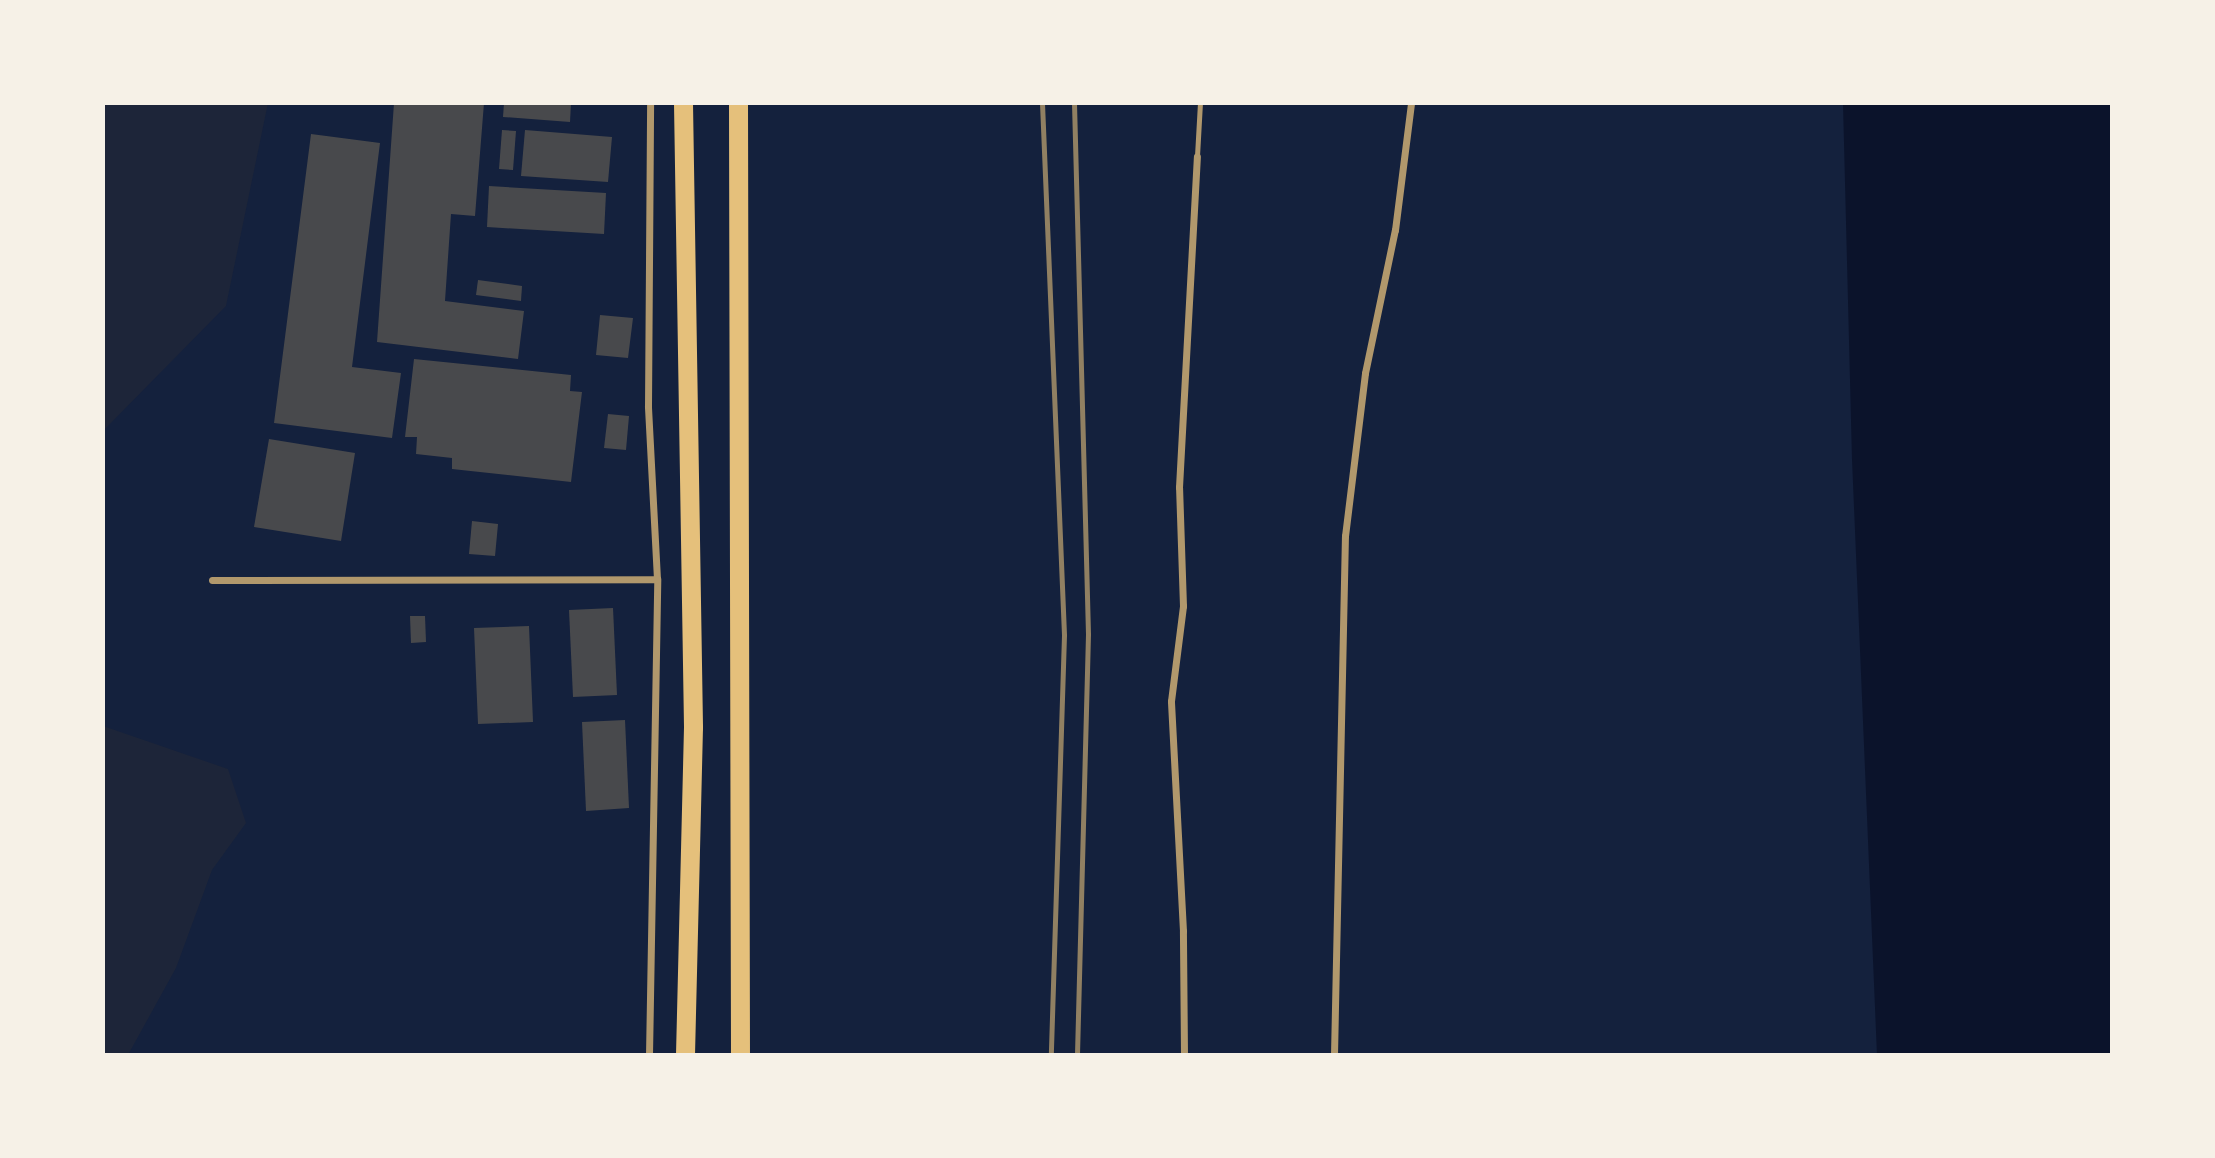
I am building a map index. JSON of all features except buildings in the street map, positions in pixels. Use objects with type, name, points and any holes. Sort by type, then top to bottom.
[{"type":"highway","points":[[683,103],[693,727],[685,1055]]},
{"type":"highway","points":[[738,103],[740,1055]]},
{"type":"street","points":[[649,1055],[657,579],[648,406],[650,103]]},
{"type":"street","points":[[1334,1055],[1345,536],[1365,373],[1395,230],[1411,103]]},
{"type":"street","points":[[1184,1055],[1183,918],[1171,701],[1183,606],[1179,487],[1197,156]]},
{"type":"street","points":[[212,580],[657,579]]},
{"type":"lane","points":[[1197,156],[1200,103]]},
{"type":"shaded area","points":[[103,103],[268,103],[226,306],[103,431]]},
{"type":"shaded area","points":[[1843,103],[2112,103],[2112,1055],[1877,1055],[1852,459]]},
{"type":"shaded area","points":[[103,726],[228,769],[246,823],[212,870],[176,968],[128,1055],[103,1055]]},
{"type":"railway","points":[[1042,103],[1064,635],[1051,1055]]},
{"type":"railway","points":[[1074,103],[1088,634],[1077,1055]]}]
